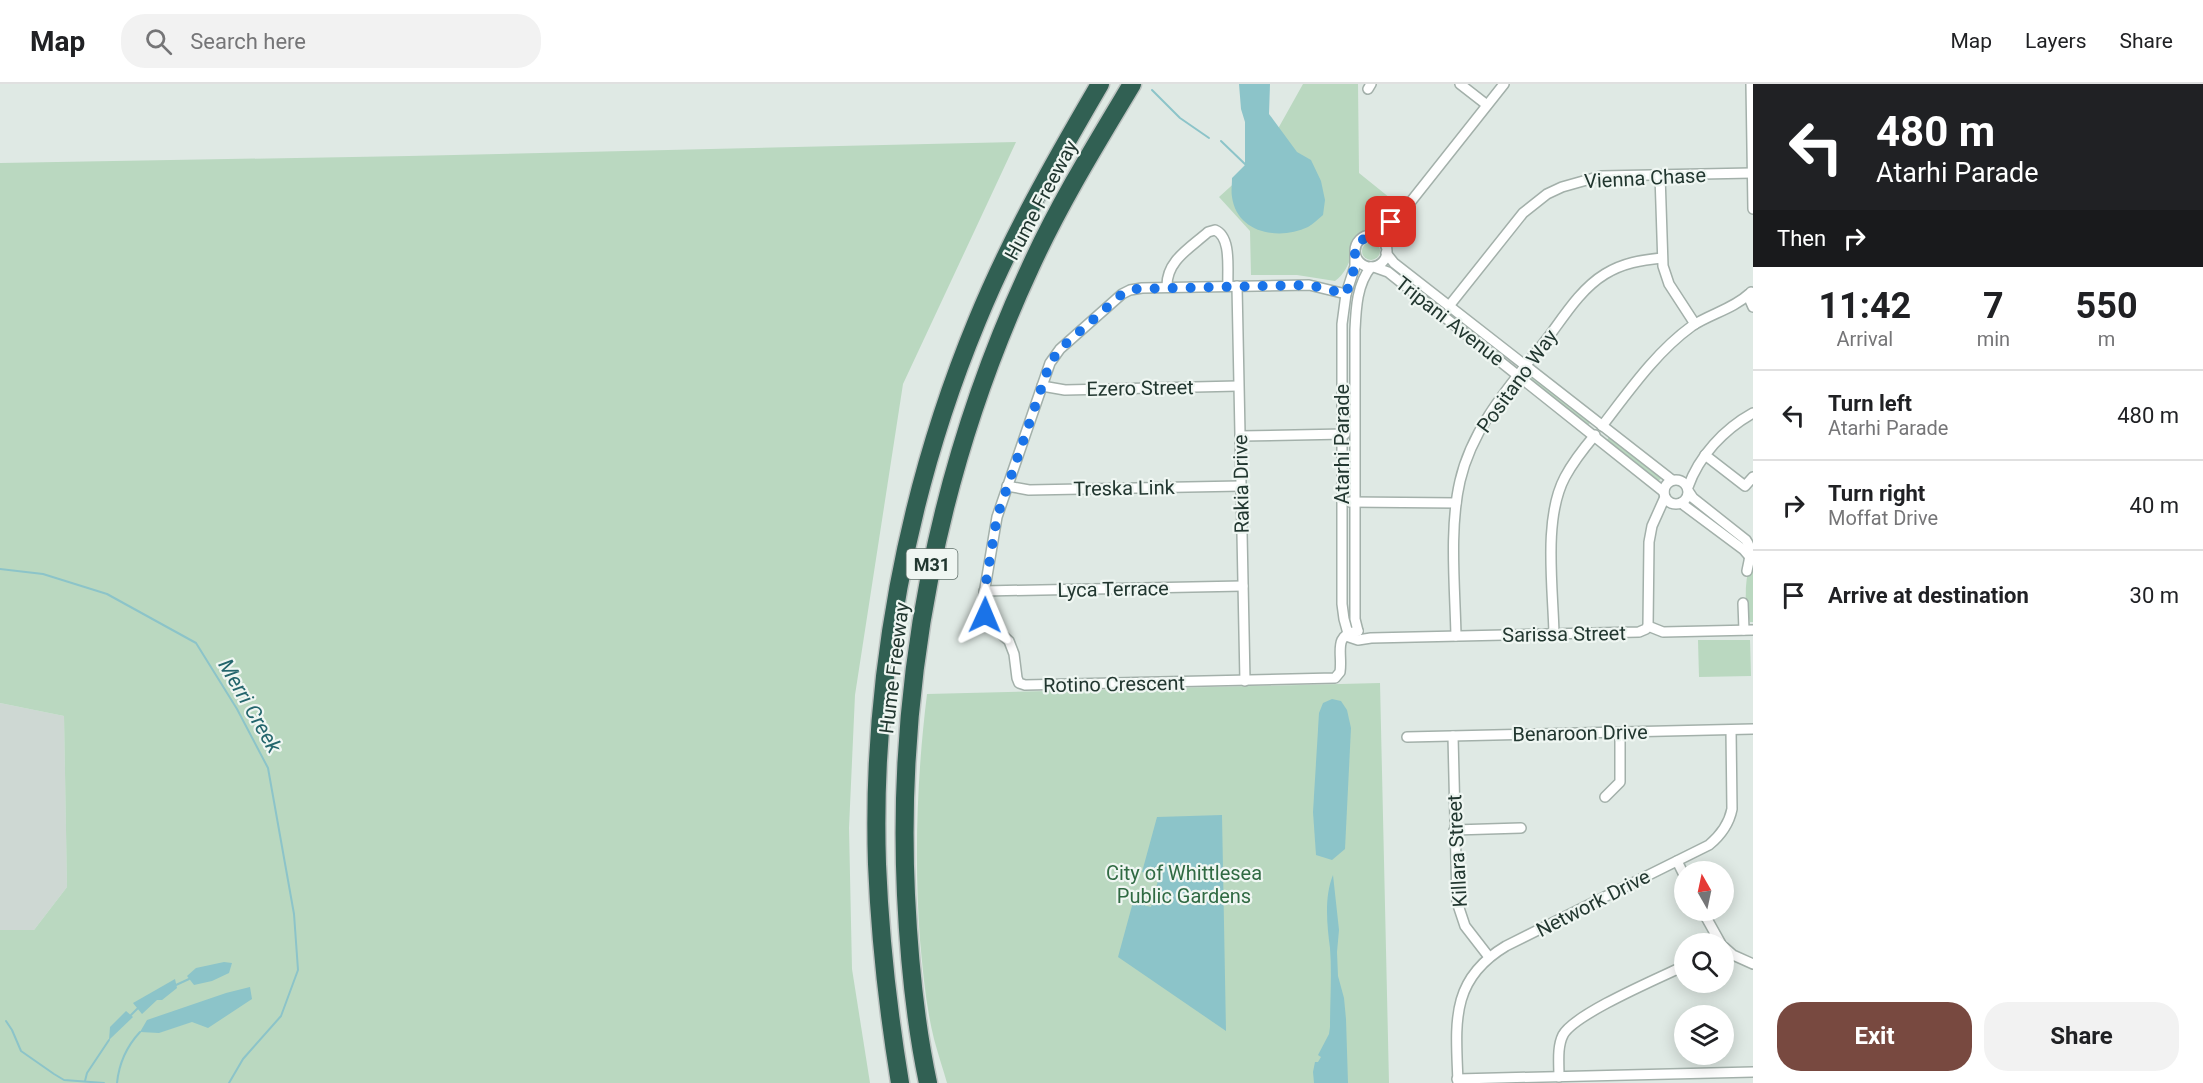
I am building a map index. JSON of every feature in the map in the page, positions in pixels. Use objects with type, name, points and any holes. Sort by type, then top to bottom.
[{"type":"highway","name":"Hume Freeway","points":[[900,1083],[890,1022],[880,918],[877,816],[883,705],[890,645],[909,539],[942,418],[977,322],[1018,230],[1100,84]]},
{"type":"highway","name":"Hume Freeway","points":[[928,1083],[911,972],[904,859],[904,797],[912,682],[931,568],[943,513],[965,435],[1002,332],[1045,239],[1091,152],[1132,84]]},
{"type":"street","points":[[1460,84],[1487,105]]},
{"type":"street","points":[[1401,214],[1372,236],[1359,241],[1355,255],[1361,264],[1373,267],[1382,262],[1389,235],[1401,214],[1504,84]]},
{"type":"street","points":[[1751,84],[1753,208]]},
{"type":"street","name":"Vienna Chase","points":[[1449,306],[1522,213],[1562,187],[1588,178],[1752,173]]},
{"type":"street","points":[[1659,175],[1662,258],[1669,284],[1695,324]]},
{"type":"street","name":"Rakia Drive","points":[[1167,287],[1167,276],[1173,263],[1208,232],[1215,230],[1223,235],[1232,286],[1238,386],[1245,681]]},
{"type":"street","points":[[1372,236],[1380,239],[1386,250]]},
{"type":"street","name":"Tripani Avenue","points":[[1386,250],[1394,263],[1602,426],[1675,480]]},
{"type":"street","name":"Atarhi Parade","points":[[1352,634],[1342,612],[1342,324],[1346,294],[1355,266],[1355,255]]},
{"type":"street","name":"Positano Way","points":[[1456,636],[1454,535],[1456,503],[1466,460],[1481,426],[1582,294],[1597,280],[1625,264],[1662,258]]},
{"type":"street","name":"Tripani Avenue","points":[[1373,267],[1388,272],[1595,435],[1671,499],[1744,550],[1750,557]]},
{"type":"street","name":"Atarhi Parade","points":[[1352,634],[1355,623],[1355,318],[1361,285],[1373,267]]},
{"type":"street","name":"Rotino Crescent","points":[[1346,294],[1309,285],[1136,288],[1122,294],[1056,353],[1050,363],[994,529],[982,604],[991,625],[1009,641],[1014,654],[1017,678],[1022,684],[1325,679],[1337,677],[1341,672],[1341,652],[1352,634]]},
{"type":"street","points":[[1602,426],[1664,350],[1695,324],[1734,305],[1751,290]]},
{"type":"street","points":[[1751,290],[1749,301],[1753,307]]},
{"type":"street","points":[[1734,305],[1753,307]]},
{"type":"street","name":"Ezero Street","points":[[1042,386],[1065,390],[1238,386]]},
{"type":"street","points":[[1671,499],[1666,485],[1697,465],[1724,435],[1753,413]]},
{"type":"street","points":[[1240,436],[1355,434]]},
{"type":"street","points":[[1554,634],[1551,531],[1555,502],[1564,478],[1595,435]]},
{"type":"street","points":[[1705,455],[1745,486],[1753,477]]},
{"type":"street","points":[[1671,499],[1686,499],[1697,465]]},
{"type":"street","points":[[1675,480],[1684,482],[1693,498],[1746,540],[1751,550],[1747,571]]},
{"type":"street","name":"Treska Link","points":[[1007,486],[1029,490],[1241,486]]},
{"type":"street","points":[[1648,626],[1649,542],[1657,517],[1671,499]]},
{"type":"street","points":[[1342,502],[1456,503]]},
{"type":"street","name":"Lyca Terrace","points":[[984,591],[1243,586]]},
{"type":"street","points":[[1743,603],[1749,630]]},
{"type":"street","name":"Sarissa Street","points":[[1352,634],[1371,638],[1639,632],[1648,626],[1665,632],[1749,630]]},
{"type":"street","points":[[1392,637],[1392,648]]},
{"type":"street","name":"Benaroon Drive","points":[[1407,737],[1753,729]]},
{"type":"street","name":"Network Drive","points":[[1677,861],[1716,839],[1730,818],[1731,730]]},
{"type":"street","points":[[1605,797],[1620,782],[1620,732]]},
{"type":"street","name":"Killara Street","points":[[1453,736],[1458,910],[1465,926],[1489,957]]},
{"type":"street","points":[[1454,830],[1521,828]]},
{"type":"street","name":"Network Drive","points":[[1457,1081],[1457,1028],[1461,998],[1474,972],[1489,957],[1674,863]]},
{"type":"street","points":[[1734,956],[1753,964]]},
{"type":"street","points":[[1559,1077],[1561,1039],[1570,1025],[1674,971]]},
{"type":"street","points":[[1457,1081],[1753,1072]]},
{"type":"shaded area","points":[[0,703],[64,716],[67,887],[34,930],[0,930]]},
{"type":"green space","points":[[1303,84],[1358,84],[1359,173],[1395,202],[1376,226],[1356,239],[1347,267],[1335,281],[1297,275],[1251,275],[1250,231],[1219,197],[1261,159]]},
{"type":"green space","points":[[1016,142],[903,384],[855,695],[849,828],[852,969],[870,1083],[0,1083],[0,930],[34,930],[67,887],[64,716],[0,703],[0,163]]},
{"type":"green space","points":[[1371,242],[1377,245],[1380,251],[1377,257],[1371,260],[1365,257],[1362,251],[1365,245]]},
{"type":"green space","points":[[1533,376],[1591,422],[1587,426],[1529,379]]},
{"type":"green space","points":[[1610,436],[1662,478],[1658,481],[1606,441]]},
{"type":"green space","points":[[1753,554],[1753,622],[1750,622],[1746,606],[1746,588]]},
{"type":"green space","points":[[1698,640],[1750,640],[1751,676],[1699,677]]},
{"type":"green space","name":"City of Whittlesea Public Gardens","points":[[1380,683],[1389,1083],[947,1083],[929,1015],[922,965],[918,909],[918,817],[927,694]]},
{"type":"water","points":[[1239,84],[1270,84],[1269,114],[1297,152],[1311,160],[1321,181],[1325,200],[1323,215],[1308,227],[1285,233],[1261,231],[1242,219],[1236,209],[1232,195],[1232,178],[1245,165],[1245,122],[1241,109]]},
{"type":"water","points":[[1332,699],[1341,701],[1347,710],[1351,728],[1345,849],[1332,860],[1316,855],[1313,812],[1319,713],[1323,703]]},
{"type":"water","points":[[1222,815],[1226,1031],[1118,957],[1133,902],[1151,907],[1159,877],[1142,872],[1157,817]]},
{"type":"water","points":[[1333,875],[1339,930],[1338,976],[1344,998],[1346,1019],[1348,1083],[1314,1083],[1315,1062],[1318,1062],[1321,1057],[1318,1055],[1329,1034],[1330,1027],[1331,968],[1327,911],[1328,892]]},
{"type":"water","points":[[224,962],[232,963],[229,973],[212,981],[194,985],[187,976],[196,968]]},
{"type":"water","points":[[175,979],[177,988],[162,1000],[157,1000],[142,1014],[133,1003]]},
{"type":"water","points":[[250,987],[252,999],[208,1028],[192,1022],[159,1033],[140,1032],[147,1020]]},
{"type":"water","points":[[126,1011],[133,1017],[109,1040],[110,1027]]},
{"type":"waterway","points":[[1152,90],[1180,118],[1209,138]]},
{"type":"waterway","points":[[1221,141],[1247,166]]},
{"type":"waterway","name":"Merri Creek","points":[[0,569],[43,574],[107,594],[196,643],[237,709],[268,768],[294,914],[298,970],[281,1016],[243,1059],[229,1083]]},
{"type":"waterway","points":[[176,985],[189,979]]},
{"type":"waterway","points":[[131,1015],[138,1008]]},
{"type":"waterway","points":[[6,1021],[21,1051],[54,1074],[64,1080],[104,1083]]},
{"type":"waterway","points":[[117,1083],[124,1055],[140,1032]]},
{"type":"waterway","points":[[85,1081],[87,1073],[109,1040]]},
{"type":"route","points":[[985,615],[983,600],[997,517],[1050,363],[1060,349],[1122,294],[1133,289],[1309,285],[1346,294],[1355,266],[1355,250],[1359,241],[1372,236],[1391,222]]}]
